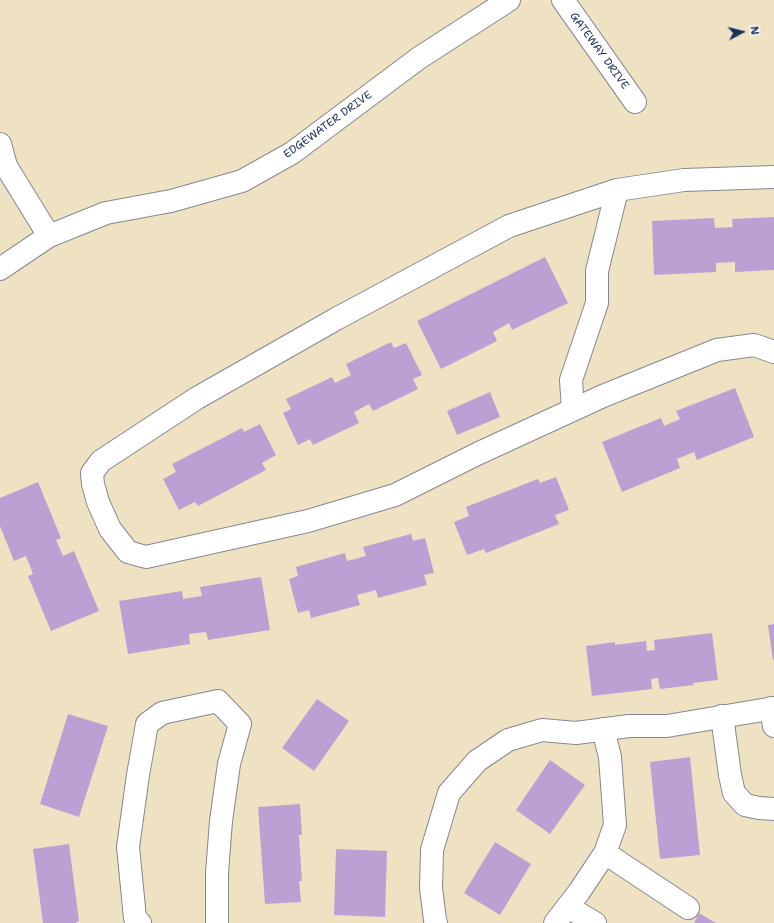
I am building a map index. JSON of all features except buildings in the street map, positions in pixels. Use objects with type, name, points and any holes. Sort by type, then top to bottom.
[{"type":"street","name":"EDGEWATER DRIVE","points":[[0,269],[49,236],[106,213],[171,201],[242,181],[292,153],[419,58],[509,0]]},
{"type":"street","name":"GATEWAY DRIVE","points":[[563,0],[635,102]]},
{"type":"street","points":[[0,144],[6,166],[49,236]]},
{"type":"street","points":[[774,177],[684,180],[617,190],[509,226],[336,319],[197,398],[101,461],[92,473],[93,484],[98,502],[110,529],[128,552],[146,557],[308,521],[395,495],[477,454],[603,396],[717,350],[754,345],[774,352]]},
{"type":"street","points":[[573,410],[570,380],[597,303],[597,271],[617,190]]},
{"type":"street","points":[[140,923],[135,918],[128,847],[147,724],[162,713],[218,701],[240,724],[229,764],[221,821],[217,873],[217,923]]},
{"type":"street","points":[[436,923],[431,888],[432,850],[449,793],[477,761],[508,740],[542,730],[576,733],[629,726],[667,726],[722,716],[773,714]]},
{"type":"street","points":[[722,716],[734,793],[745,805],[774,809]]},
{"type":"street","points":[[595,923],[561,915],[579,892],[605,853],[615,825],[610,757],[603,729]]},
{"type":"street","points":[[605,853],[688,908]]}]
